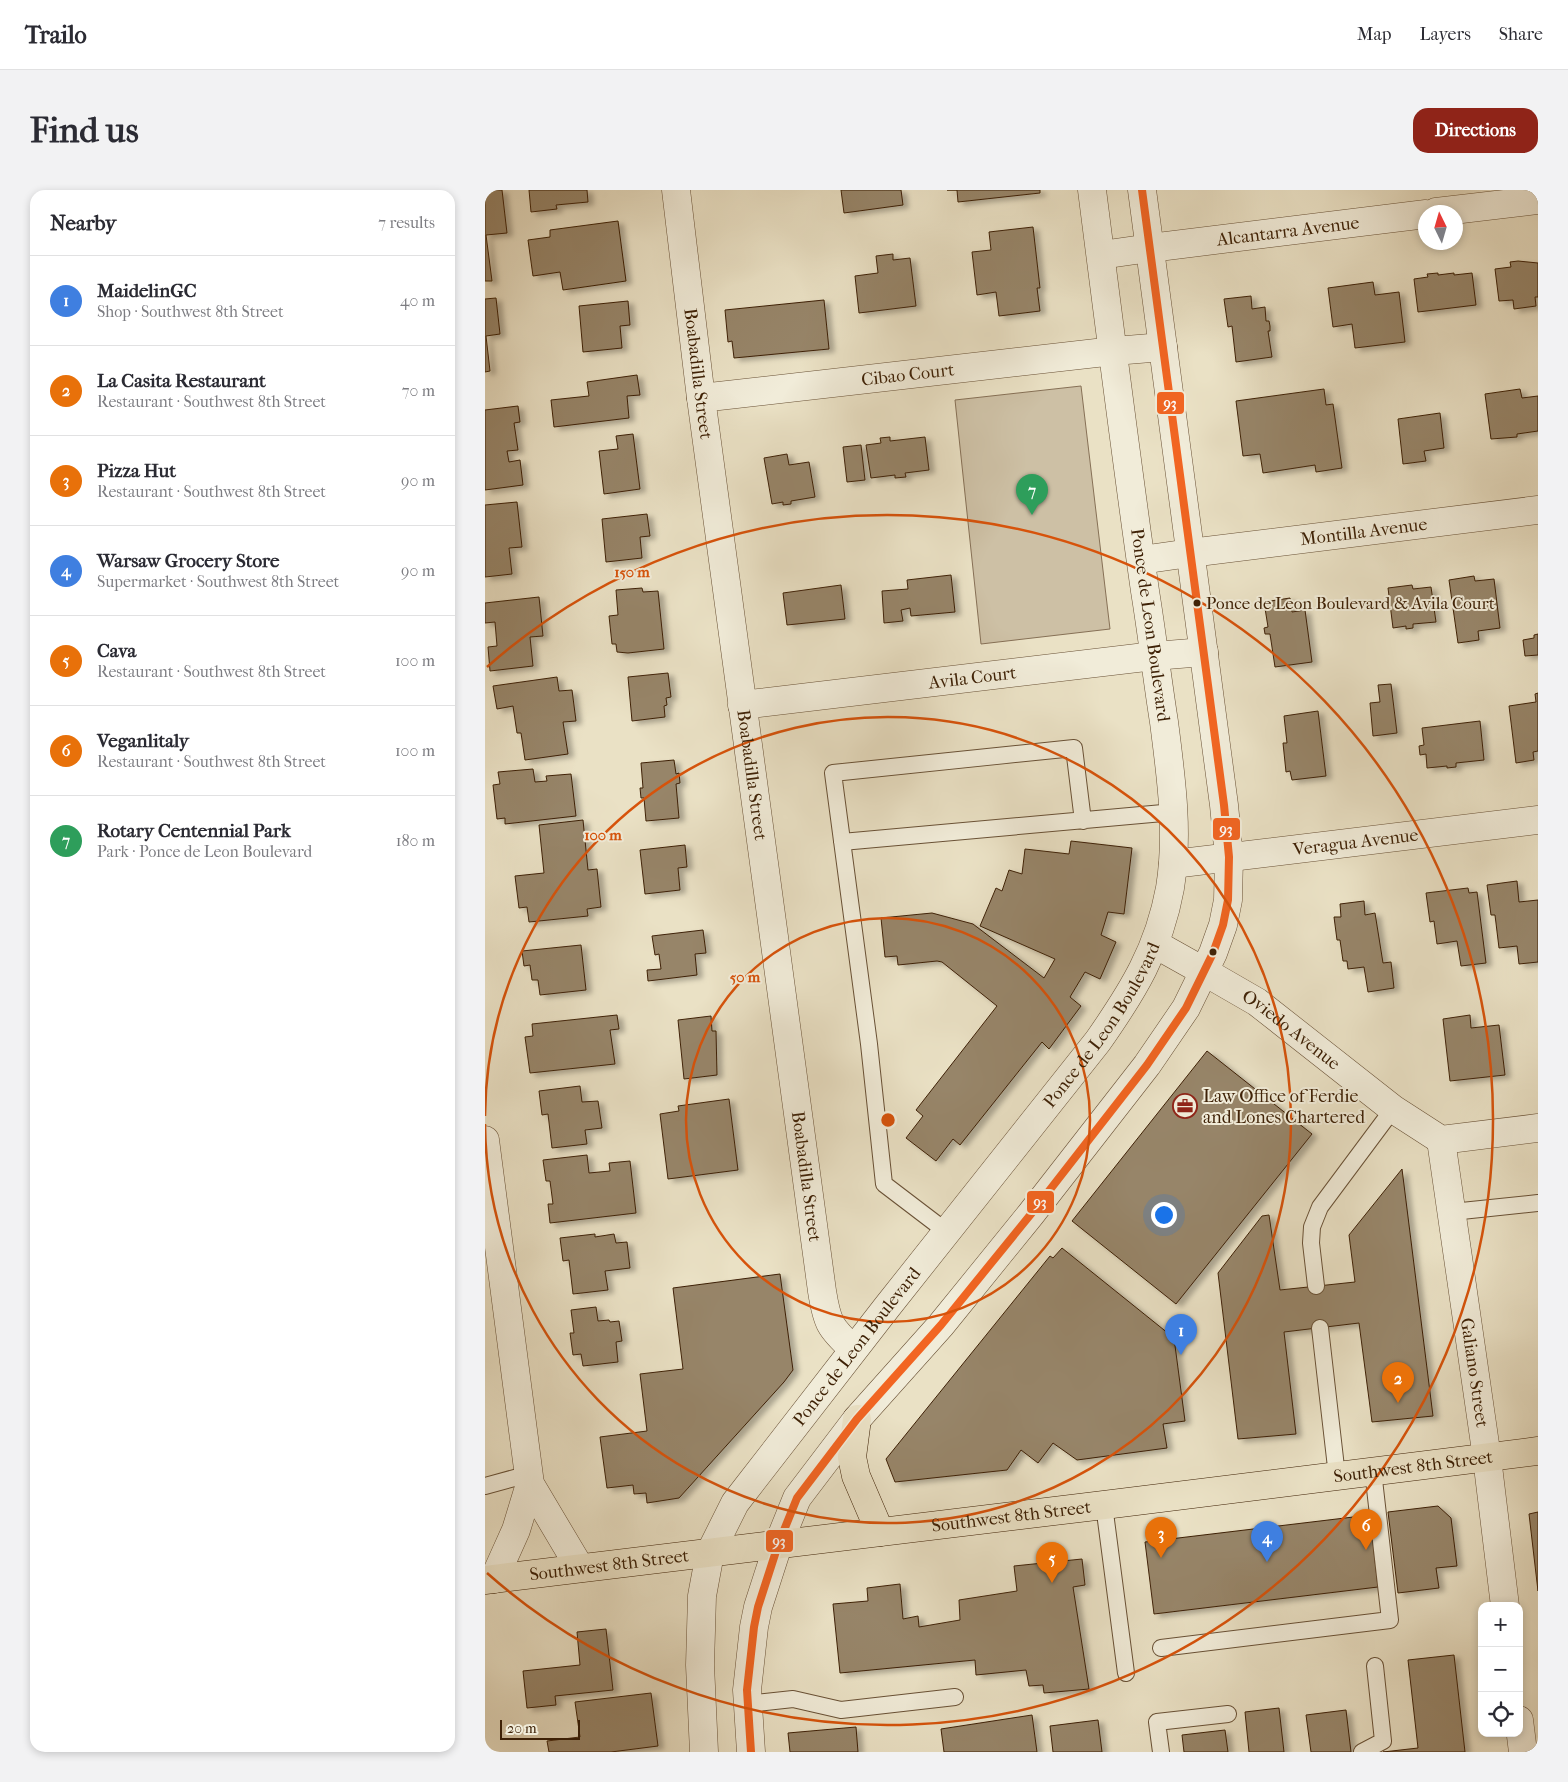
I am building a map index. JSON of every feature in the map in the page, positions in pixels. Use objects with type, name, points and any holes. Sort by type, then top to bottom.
[{"type":"main road","points":[[857,1419],[852,1457],[855,1476],[880,1532]]},
{"type":"main road","name":"Southwest 8th Street","points":[[490,1580],[1538,1451]]},
{"type":"street","name":"Boabadilla Street","points":[[676,190],[701,398],[825,1312],[835,1332],[853,1349]]},
{"type":"street","name":"Ponce de Leon Boulevard","points":[[704,1752],[701,1712],[701,1617],[710,1553],[735,1503],[853,1349],[1098,1041],[1123,1005],[1145,967],[1155,944],[1170,888],[1173,864],[1174,812],[1172,781],[1092,190]]},
{"type":"street","points":[[751,1752],[747,1704],[748,1676],[754,1627],[758,1607],[778,1545],[797,1498],[857,1419],[941,1325],[1135,1081],[1169,1035],[1186,1008],[1205,972],[1223,925],[1228,900],[1229,858],[1204,652],[1142,190]]},
{"type":"street","points":[[1463,209],[1538,200]]},
{"type":"street","name":"Alcantarra Avenue","points":[[1101,255],[1418,215]]},
{"type":"street","name":"Cibao Court","points":[[701,398],[1163,347]]},
{"type":"street","name":"Montilla Avenue","points":[[1141,560],[1538,510]]},
{"type":"street","name":"Avila Court","points":[[742,705],[1155,656],[1204,652]]},
{"type":"street","name":"Veragua Avenue","points":[[1173,864],[1538,820]]},
{"type":"street","name":"Oviedo Avenue","points":[[1155,944],[1257,1002],[1393,1109],[1441,1140]]},
{"type":"street","points":[[1441,1140],[1538,1128]]},
{"type":"street","points":[[485,1140],[491,1229],[529,1479],[580,1568]]},
{"type":"street","name":"Galiano Street","points":[[1441,1140],[1487,1458],[1505,1602]]},
{"type":"street","points":[[490,1580],[516,1530],[529,1479]]},
{"type":"street","points":[[1521,1737],[1523,1752]]},
{"type":"lane","points":[[947,1232],[884,1184],[869,1044],[833,773],[1074,748],[1083,820]]},
{"type":"lane","points":[[842,842],[1174,812]]},
{"type":"lane","points":[[1316,1286],[1311,1243],[1312,1227],[1319,1207],[1393,1109]]},
{"type":"lane","points":[[1452,1212],[1538,1203]]},
{"type":"lane","points":[[1320,1328],[1337,1476]]},
{"type":"lane","points":[[1161,1648],[1390,1620],[1373,1471]]},
{"type":"lane","points":[[485,1486],[529,1479]]},
{"type":"lane","points":[[1104,1505],[1126,1672]]},
{"type":"lane","points":[[1362,1752],[1383,1741],[1375,1666]]},
{"type":"lane","points":[[747,1704],[793,1698],[841,1710],[955,1697]]},
{"type":"lane","points":[[1161,1752],[1157,1722],[1228,1714]]},
{"type":"shaded area","points":[[1081,386],[1110,629],[981,644],[955,400]]},
{"type":"building","points":[[485,190],[502,190],[507,233],[486,235],[492,281],[485,281]]},
{"type":"building","points":[[529,190],[587,190],[588,202],[556,205],[557,209],[531,212]]},
{"type":"building","points":[[841,190],[901,190],[903,205],[844,213]]},
{"type":"building","points":[[957,190],[1040,190],[1040,193],[958,202]]},
{"type":"building","points":[[618,221],[626,281],[563,290],[560,272],[533,276],[528,240],[550,237],[550,230]]},
{"type":"building","points":[[1033,227],[1040,288],[1037,288],[1040,311],[999,316],[996,292],[977,295],[972,252],[991,250],[989,232]]},
{"type":"building","points":[[893,254],[893,260],[910,258],[916,306],[859,313],[855,276],[878,273],[876,256]]},
{"type":"building","points":[[1510,262],[1538,263],[1538,297],[1535,297],[1536,306],[1514,309],[1513,300],[1499,301],[1495,269],[1511,267]]},
{"type":"building","points":[[1438,273],[1438,275],[1454,273],[1454,275],[1472,273],[1476,305],[1418,312],[1414,279],[1428,277],[1427,274]]},
{"type":"building","points":[[1373,282],[1375,295],[1399,292],[1405,342],[1355,348],[1352,324],[1333,327],[1328,288]]},
{"type":"building","points":[[1251,296],[1252,309],[1265,307],[1266,321],[1269,321],[1270,326],[1270,331],[1268,331],[1272,357],[1236,362],[1232,326],[1228,327],[1224,299]]},
{"type":"building","points":[[496,298],[500,334],[486,336],[490,371],[485,372],[485,299]]},
{"type":"building","points":[[824,300],[829,349],[734,358],[732,341],[728,342],[725,310]]},
{"type":"building","points":[[628,301],[630,325],[620,326],[622,348],[583,352],[579,306]]},
{"type":"building","points":[[637,375],[640,395],[627,396],[629,418],[554,427],[551,400],[589,396],[587,382]]},
{"type":"building","points":[[1324,389],[1326,405],[1333,404],[1342,468],[1316,472],[1315,465],[1263,473],[1260,454],[1243,456],[1236,401]]},
{"type":"building","points":[[1520,389],[1522,398],[1538,396],[1538,431],[1517,434],[1517,437],[1491,439],[1485,394]]},
{"type":"building","points":[[518,406],[520,422],[514,423],[518,450],[507,451],[509,462],[520,460],[523,485],[485,490],[485,410]]},
{"type":"building","points":[[1440,413],[1444,448],[1424,451],[1426,461],[1403,464],[1398,419]]},
{"type":"building","points":[[633,434],[640,489],[604,494],[599,451],[618,449],[616,436]]},
{"type":"building","points":[[890,437],[890,441],[925,437],[929,470],[905,473],[906,477],[895,478],[895,475],[871,478],[866,445],[881,443],[880,438]]},
{"type":"building","points":[[861,445],[865,480],[847,482],[843,447]]},
{"type":"building","points":[[787,454],[789,465],[809,462],[815,497],[791,501],[791,504],[783,505],[783,502],[772,504],[764,458]]},
{"type":"building","points":[[517,502],[522,547],[509,548],[512,574],[485,577],[485,505]]},
{"type":"building","points":[[647,514],[650,536],[640,537],[642,558],[606,562],[602,519]]},
{"type":"building","points":[[951,575],[955,612],[911,616],[910,608],[901,610],[903,621],[884,623],[882,591],[908,589],[907,580]]},
{"type":"building","points":[[1474,576],[1475,581],[1494,579],[1500,628],[1478,631],[1479,640],[1458,643],[1449,580]]},
{"type":"building","points":[[841,585],[845,619],[787,625],[783,593]]},
{"type":"building","points":[[1412,585],[1413,589],[1431,587],[1436,622],[1413,624],[1413,628],[1406,629],[1406,626],[1393,628],[1388,588]]},
{"type":"building","points":[[642,588],[643,592],[658,591],[664,649],[628,653],[617,652],[616,644],[612,644],[609,616],[618,615],[616,590]]},
{"type":"building","points":[[539,597],[543,636],[530,637],[533,666],[490,671],[488,647],[497,646],[495,622],[485,623],[485,603]]},
{"type":"building","points":[[1290,598],[1292,612],[1305,610],[1312,662],[1275,667],[1270,634],[1265,634],[1264,628],[1268,627],[1264,602]]},
{"type":"building","points":[[1538,634],[1538,655],[1525,656],[1523,640],[1534,638],[1534,635]]},
{"type":"building","points":[[668,673],[671,697],[666,698],[667,705],[664,706],[665,717],[632,721],[628,677]]},
{"type":"building","points":[[557,677],[559,691],[572,690],[576,721],[563,722],[568,754],[525,760],[521,733],[517,733],[513,706],[497,709],[493,686]]},
{"type":"building","points":[[1391,684],[1397,733],[1373,736],[1370,703],[1380,702],[1378,685]]},
{"type":"building","points":[[1538,693],[1538,751],[1533,752],[1534,760],[1516,763],[1509,706],[1536,702],[1535,694]]},
{"type":"building","points":[[1318,711],[1326,776],[1292,780],[1290,771],[1286,772],[1283,743],[1287,743],[1284,716]]},
{"type":"building","points":[[1480,721],[1484,760],[1456,763],[1456,767],[1427,768],[1426,754],[1420,755],[1419,746],[1424,745],[1422,728]]},
{"type":"building","points":[[674,760],[676,774],[679,773],[680,783],[676,784],[679,818],[646,821],[644,798],[641,798],[640,788],[643,788],[641,763]]},
{"type":"building","points":[[533,769],[535,782],[547,781],[546,776],[571,774],[576,816],[505,824],[505,818],[497,819],[493,785],[500,784],[498,772]]},
{"type":"building","points":[[583,820],[588,870],[597,869],[601,907],[587,909],[588,916],[529,922],[527,907],[519,908],[515,876],[544,873],[539,825]]},
{"type":"building","points":[[1071,841],[1132,848],[1124,914],[1108,912],[1101,935],[1116,942],[1100,979],[1085,972],[1070,997],[1081,1006],[1049,1049],[1042,1042],[960,1145],[953,1139],[936,1161],[906,1138],[923,1116],[916,1110],[997,1006],[942,962],[898,965],[897,956],[885,957],[881,918],[932,913],[973,924],[1044,978],[1055,959],[980,926],[996,888],[1002,891],[1009,870],[1022,874],[1025,849],[1069,854]]},
{"type":"building","points":[[685,845],[687,867],[678,868],[680,890],[645,894],[640,850]]},
{"type":"building","points":[[1517,881],[1519,902],[1538,900],[1538,962],[1519,964],[1517,946],[1499,948],[1495,915],[1491,915],[1487,885]]},
{"type":"building","points":[[1468,888],[1469,893],[1477,892],[1486,963],[1461,966],[1457,941],[1437,944],[1434,921],[1430,922],[1426,893]]},
{"type":"building","points":[[1364,901],[1365,915],[1375,913],[1383,963],[1391,962],[1394,988],[1368,992],[1364,967],[1348,969],[1347,961],[1343,961],[1340,940],[1337,940],[1334,917],[1341,917],[1340,904]]},
{"type":"building","points":[[703,930],[706,953],[695,954],[697,975],[648,981],[647,970],[661,969],[659,954],[655,955],[652,936]]},
{"type":"building","points":[[581,945],[586,990],[540,995],[538,980],[532,980],[530,965],[524,966],[522,951]]},
{"type":"building","points":[[617,1015],[619,1029],[610,1030],[615,1064],[530,1073],[525,1037],[533,1036],[532,1024]]},
{"type":"building","points":[[1470,1015],[1471,1028],[1499,1025],[1505,1075],[1450,1081],[1443,1019]]},
{"type":"building","points":[[711,1016],[712,1031],[716,1031],[717,1075],[684,1079],[678,1020]]},
{"type":"building","points":[[1207,1051],[1312,1134],[1176,1304],[1072,1221]]},
{"type":"building","points":[[580,1086],[582,1102],[598,1101],[602,1128],[585,1130],[587,1144],[552,1148],[548,1114],[542,1115],[539,1091]]},
{"type":"building","points":[[729,1099],[738,1170],[668,1179],[660,1114],[679,1111],[678,1106]]},
{"type":"building","points":[[587,1155],[589,1173],[610,1171],[609,1163],[630,1161],[636,1213],[550,1223],[548,1204],[553,1204],[550,1181],[546,1181],[543,1160]]},
{"type":"building","points":[[1402,1169],[1433,1416],[1372,1422],[1359,1323],[1284,1332],[1296,1434],[1238,1439],[1218,1273],[1262,1216],[1269,1215],[1280,1290],[1355,1282],[1349,1235]]},
{"type":"building","points":[[595,1234],[595,1237],[614,1234],[616,1243],[627,1242],[630,1268],[605,1271],[608,1290],[573,1294],[569,1260],[563,1261],[560,1238]]},
{"type":"building","points":[[1062,1248],[1174,1338],[1185,1421],[1163,1424],[1167,1448],[1077,1460],[1053,1443],[1038,1463],[1021,1450],[1007,1470],[895,1482],[886,1459],[1050,1256],[1053,1258]]},
{"type":"building","points":[[780,1274],[793,1370],[784,1382],[679,1498],[647,1503],[646,1493],[634,1494],[633,1485],[607,1488],[600,1437],[647,1431],[640,1374],[683,1369],[673,1288]]},
{"type":"building","points":[[596,1307],[598,1321],[619,1321],[622,1341],[616,1342],[618,1362],[583,1366],[581,1354],[573,1355],[570,1333],[574,1333],[571,1310]]},
{"type":"building","points":[[1438,1506],[1451,1518],[1457,1566],[1436,1568],[1439,1588],[1398,1593],[1388,1512]]},
{"type":"building","points":[[1538,1512],[1538,1591],[1529,1514]]},
{"type":"building","points":[[1370,1515],[1378,1587],[1154,1614],[1145,1542]]},
{"type":"building","points":[[1082,1559],[1085,1585],[1073,1587],[1089,1689],[1044,1693],[1043,1685],[1029,1686],[1026,1670],[976,1675],[975,1660],[840,1673],[833,1604],[868,1601],[867,1588],[900,1584],[903,1619],[918,1616],[919,1627],[960,1620],[959,1600],[1017,1591],[1014,1566]]},
{"type":"building","points":[[606,1629],[613,1690],[555,1696],[556,1705],[527,1708],[523,1671],[580,1665],[577,1632]]},
{"type":"building","points":[[1454,1655],[1465,1752],[1383,1752],[1418,1748],[1408,1660]]},
{"type":"building","points":[[651,1693],[658,1746],[611,1752],[549,1752],[547,1741],[580,1737],[575,1702]]},
{"type":"building","points":[[1279,1708],[1284,1752],[1249,1752],[1245,1712]]},
{"type":"building","points":[[1346,1710],[1351,1752],[1311,1752],[1306,1715]]},
{"type":"building","points":[[1032,1715],[1037,1752],[944,1752],[941,1729]]},
{"type":"building","points":[[1098,1720],[1102,1752],[1053,1752],[1050,1726]]},
{"type":"building","points":[[856,1727],[858,1752],[790,1752],[788,1733]]},
{"type":"building","points":[[1225,1730],[1228,1752],[1184,1752],[1182,1735]]},
{"type":"transit line","name":"93","points":[[751,1752],[747,1690],[754,1627],[758,1607],[778,1545],[797,1498],[857,1419],[941,1325],[1031,1214],[1147,1065],[1186,1008],[1213,953],[1223,925],[1228,900],[1229,857],[1224,805],[1142,190]]},
{"type":"place","name":"Rotary Centennial Park","points":[[1032,515]]},
{"type":"place","name":"Ponce de Leon Boulevard & Avila Court","points":[[1197,603]]},
{"type":"place","name":"Law Office of Ferdie and Lones Chartered","points":[[1185,1106]]},
{"type":"place","name":"MaidelinGC","points":[[1181,1355]]},
{"type":"place","name":"La Casita Restaurant","points":[[1398,1403]]},
{"type":"place","name":"Veganlitaly","points":[[1366,1550]]},
{"type":"place","name":"Pizza Hut","points":[[1161,1558]]},
{"type":"place","name":"Warsaw Grocery Store","points":[[1267,1562]]},
{"type":"place","name":"Cava","points":[[1052,1583]]}]
